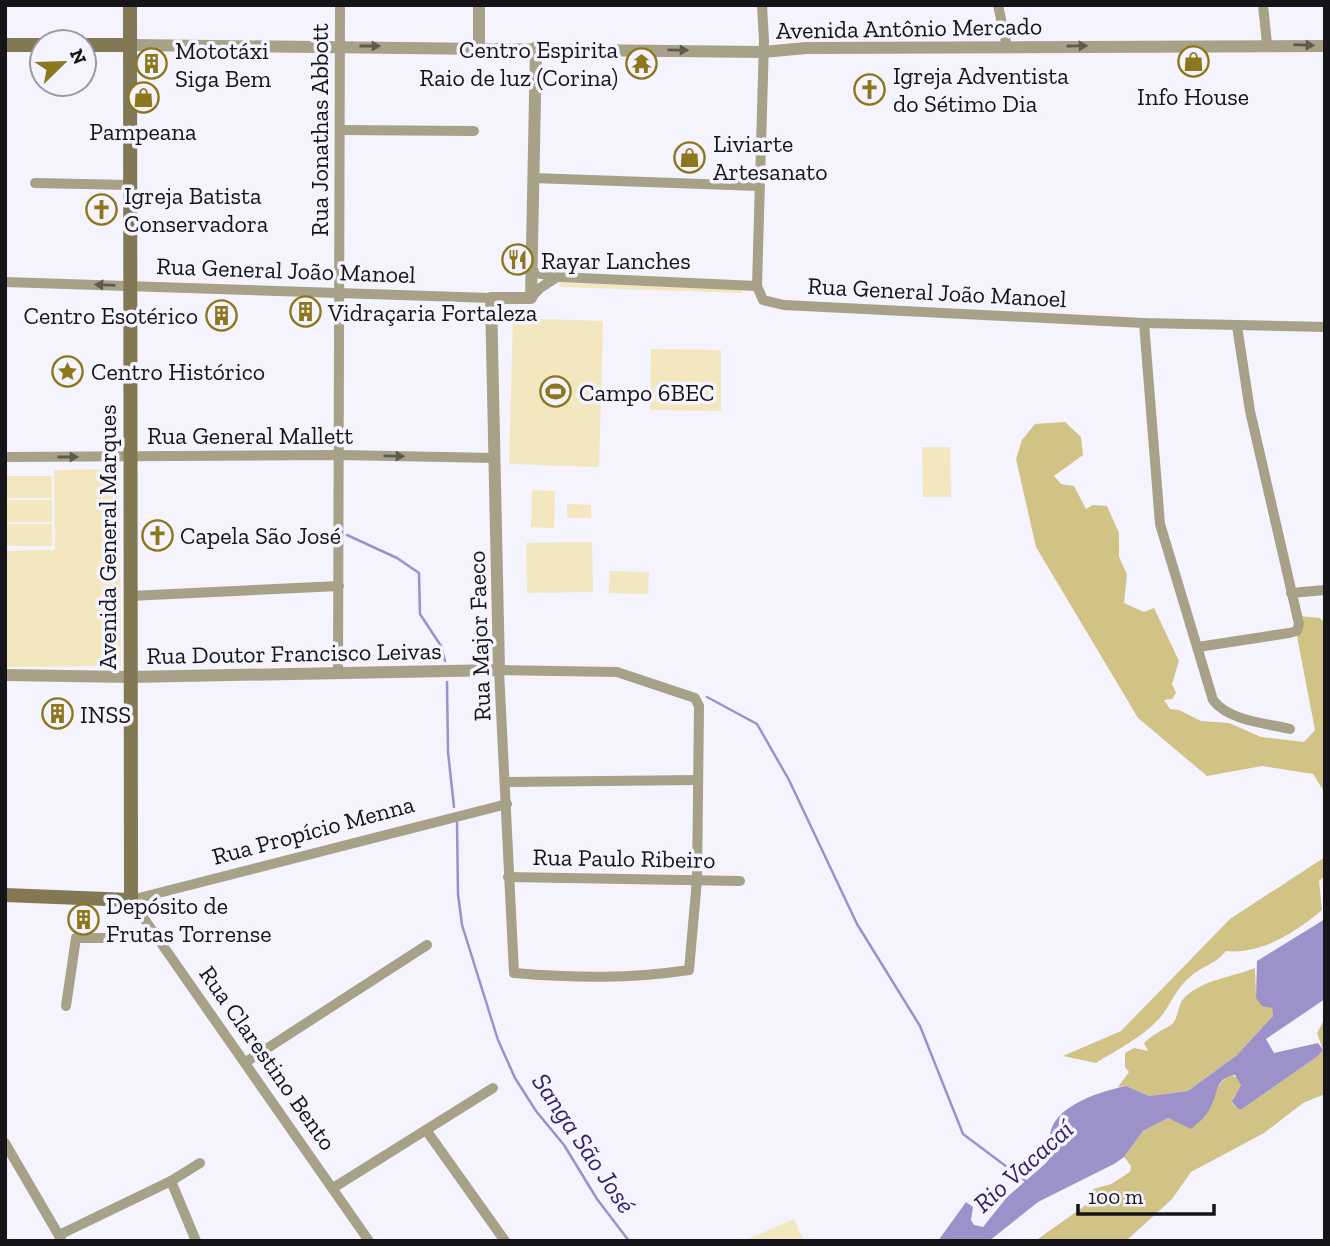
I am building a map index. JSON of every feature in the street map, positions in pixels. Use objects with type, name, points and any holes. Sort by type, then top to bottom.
[{"type":"main road","name":"Avenida General Marques","points":[[130,5],[131,900]]},
{"type":"main road","points":[[5,45],[28,45]]},
{"type":"main road","points":[[98,45],[130,45]]},
{"type":"main road","points":[[5,895],[131,900]]},
{"type":"street","name":"Rua Jonathas Abbott","points":[[338,674],[340,5]]},
{"type":"street","points":[[479,5],[479,47]]},
{"type":"street","points":[[531,272],[558,277],[757,286],[762,5]]},
{"type":"street","points":[[998,5],[1007,47]]},
{"type":"street","points":[[1263,5],[1267,44]]},
{"type":"street","name":"Avenida Antônio Mercado","points":[[130,45],[536,47],[763,52],[806,48],[1267,44],[1325,46]]},
{"type":"street","points":[[531,298],[536,47]]},
{"type":"street","points":[[340,130],[474,131]]},
{"type":"street","points":[[533,178],[759,186]]},
{"type":"street","points":[[35,183],[130,185]]},
{"type":"street","points":[[531,298],[540,288],[558,277]]},
{"type":"street","name":"Rua General João Manoel","points":[[5,282],[531,298]]},
{"type":"street","name":"Rua General João Manoel","points":[[757,286],[763,300],[784,305],[1144,323],[1325,327]]},
{"type":"street","name":"Rua Major Faeco","points":[[491,298],[499,670],[514,973],[578,979],[639,978],[689,970],[697,880]]},
{"type":"street","points":[[1144,323],[1160,524],[1213,700],[1220,710],[1290,729]]},
{"type":"street","points":[[1198,647],[1297,631],[1299,624],[1250,411],[1237,326]]},
{"type":"street","name":"Rua General Mallett","points":[[5,457],[340,455],[495,458]]},
{"type":"street","points":[[130,596],[339,586]]},
{"type":"street","points":[[1291,593],[1325,590]]},
{"type":"street","points":[[499,670],[617,672],[695,698],[699,706],[697,880]]},
{"type":"street","name":"Rua Doutor Francisco Leivas","points":[[5,674],[130,677],[499,670]]},
{"type":"street","points":[[506,782],[698,780]]},
{"type":"street","name":"Rua Propício Menna","points":[[131,900],[507,804]]},
{"type":"street","name":"Rua Paulo Ribeiro","points":[[508,877],[740,881]]},
{"type":"street","name":"Rua Clarestino Bento","points":[[131,900],[369,1241]]},
{"type":"street","points":[[66,1006],[76,938],[129,938],[155,932]]},
{"type":"street","points":[[246,1062],[427,945]]},
{"type":"street","points":[[333,1188],[494,1088]]},
{"type":"street","points":[[426,1130],[505,1241]]},
{"type":"street","points":[[5,1143],[60,1238],[171,1181],[200,1163]]},
{"type":"street","points":[[171,1181],[196,1241]]},
{"type":"shaded area","points":[[560,283],[742,289],[742,293],[560,287]]},
{"type":"shaded area","name":"Campo 6BEC","points":[[513,318],[603,321],[599,467],[509,464]]},
{"type":"shaded area","points":[[651,349],[721,350],[721,411],[650,410]]},
{"type":"shaded area","points":[[1065,422],[1081,437],[1083,455],[1054,476],[1061,484],[1074,486],[1086,509],[1093,505],[1107,506],[1119,533],[1119,557],[1127,574],[1124,603],[1144,612],[1154,608],[1179,661],[1172,684],[1176,693],[1172,699],[1164,700],[1170,709],[1179,710],[1201,721],[1229,723],[1261,737],[1304,742],[1315,730],[1297,636],[1300,616],[1320,618],[1325,623],[1325,793],[1313,774],[1262,766],[1207,776],[1138,718],[1036,547],[1016,459],[1022,440],[1035,424]]},
{"type":"shaded area","points":[[922,447],[950,447],[951,497],[923,497]]},
{"type":"shaded area","points":[[119,469],[121,666],[5,667],[5,551],[55,550],[54,470]]},
{"type":"shaded area","points":[[6,476],[52,476],[52,498],[6,498]]},
{"type":"shaded area","points":[[532,490],[555,491],[554,528],[531,527]]},
{"type":"shaded area","points":[[7,500],[52,500],[52,522],[7,522]]},
{"type":"shaded area","points":[[567,504],[591,505],[591,518],[567,518]]},
{"type":"shaded area","points":[[7,524],[52,524],[52,546],[7,546]]},
{"type":"shaded area","points":[[592,542],[593,592],[527,593],[526,543]]},
{"type":"shaded area","points":[[610,571],[649,572],[648,594],[609,593]]},
{"type":"shaded area","points":[[1325,857],[1325,876],[1319,881],[1322,910],[1312,918],[1265,946],[1226,951],[1186,981],[1152,1026],[1096,1063],[1063,1056],[1121,1031],[1230,919]]},
{"type":"shaded area","points":[[1325,919],[1325,999],[1266,1039],[1274,1053],[1318,1043],[1323,1050],[1318,1056],[1242,1109],[1238,1109],[1232,1102],[1241,1085],[1235,1075],[1229,1076],[1220,1083],[1213,1103],[1202,1120],[1191,1129],[1168,1118],[1143,1131],[1124,1157],[1038,1202],[989,1241],[938,1241],[966,1202],[973,1207],[971,1220],[974,1225],[983,1227],[1007,1197],[1046,1163],[1051,1130],[1063,1113],[1072,1106],[1094,1095],[1126,1086],[1149,1096],[1188,1091],[1237,1055],[1273,1016],[1272,1008],[1262,1006],[1256,998],[1257,961]]},
{"type":"shaded area","points":[[1255,968],[1256,998],[1272,1008],[1273,1016],[1237,1055],[1188,1091],[1149,1096],[1126,1086],[1118,1087],[1129,1072],[1125,1067],[1125,1053],[1134,1048],[1148,1051],[1144,1043],[1174,1022],[1185,997],[1210,982]]},
{"type":"shaded area","points":[[1325,1018],[1325,1094],[1303,1103],[1264,1133],[1191,1172],[1172,1199],[1126,1241],[1035,1241],[1093,1200],[1093,1189],[1111,1184],[1130,1172],[1131,1166],[1124,1157],[1143,1131],[1168,1118],[1191,1128],[1204,1114],[1224,1079],[1230,1075],[1239,1078],[1241,1085],[1232,1103],[1242,1109],[1318,1056],[1323,1050],[1317,1033]]},
{"type":"shaded area","points":[[794,1219],[804,1241],[744,1241]]},
{"type":"waterway","name":"Sanga São José","points":[[347,535],[397,558],[419,573],[420,614],[441,646],[445,661]]},
{"type":"waterway","name":"Sanga São José","points":[[447,682],[448,752],[454,807]]},
{"type":"waterway","name":"Rio Vacacaí","points":[[707,697],[757,724],[789,780],[857,924],[920,1026],[963,1134],[1027,1182]]},
{"type":"waterway","name":"Sanga São José","points":[[457,821],[458,894],[462,925],[498,1040],[515,1078],[536,1111],[564,1145],[597,1199],[629,1241]]},
{"type":"place","name":"Info House","points":[[1193,62]]},
{"type":"place","name":"Centro Espirita Raio de luz (Corina)","points":[[641,63]]},
{"type":"place","name":"Mototáxi Siga Bem","points":[[152,64]]},
{"type":"place","name":"Igreja Adventista do Sétimo Dia","points":[[870,89]]},
{"type":"place","name":"Pampeana","points":[[143,97]]},
{"type":"place","name":"Liviarte Artesanato","points":[[690,157]]},
{"type":"place","name":"Igreja Batista Conservadora","points":[[101,209]]},
{"type":"place","name":"Rayar Lanches","points":[[518,260]]},
{"type":"place","name":"Vidraçaria Fortaleza","points":[[305,312]]},
{"type":"place","name":"Centro Esotérico","points":[[221,315]]},
{"type":"place","name":"Centro Histórico","points":[[68,371]]},
{"type":"place","name":"Campo 6BEC","points":[[556,392]]},
{"type":"place","name":"Capela São José","points":[[157,535]]},
{"type":"place","name":"INSS","points":[[57,714]]},
{"type":"place","name":"Depósito de Frutas Torrense","points":[[83,919]]}]
